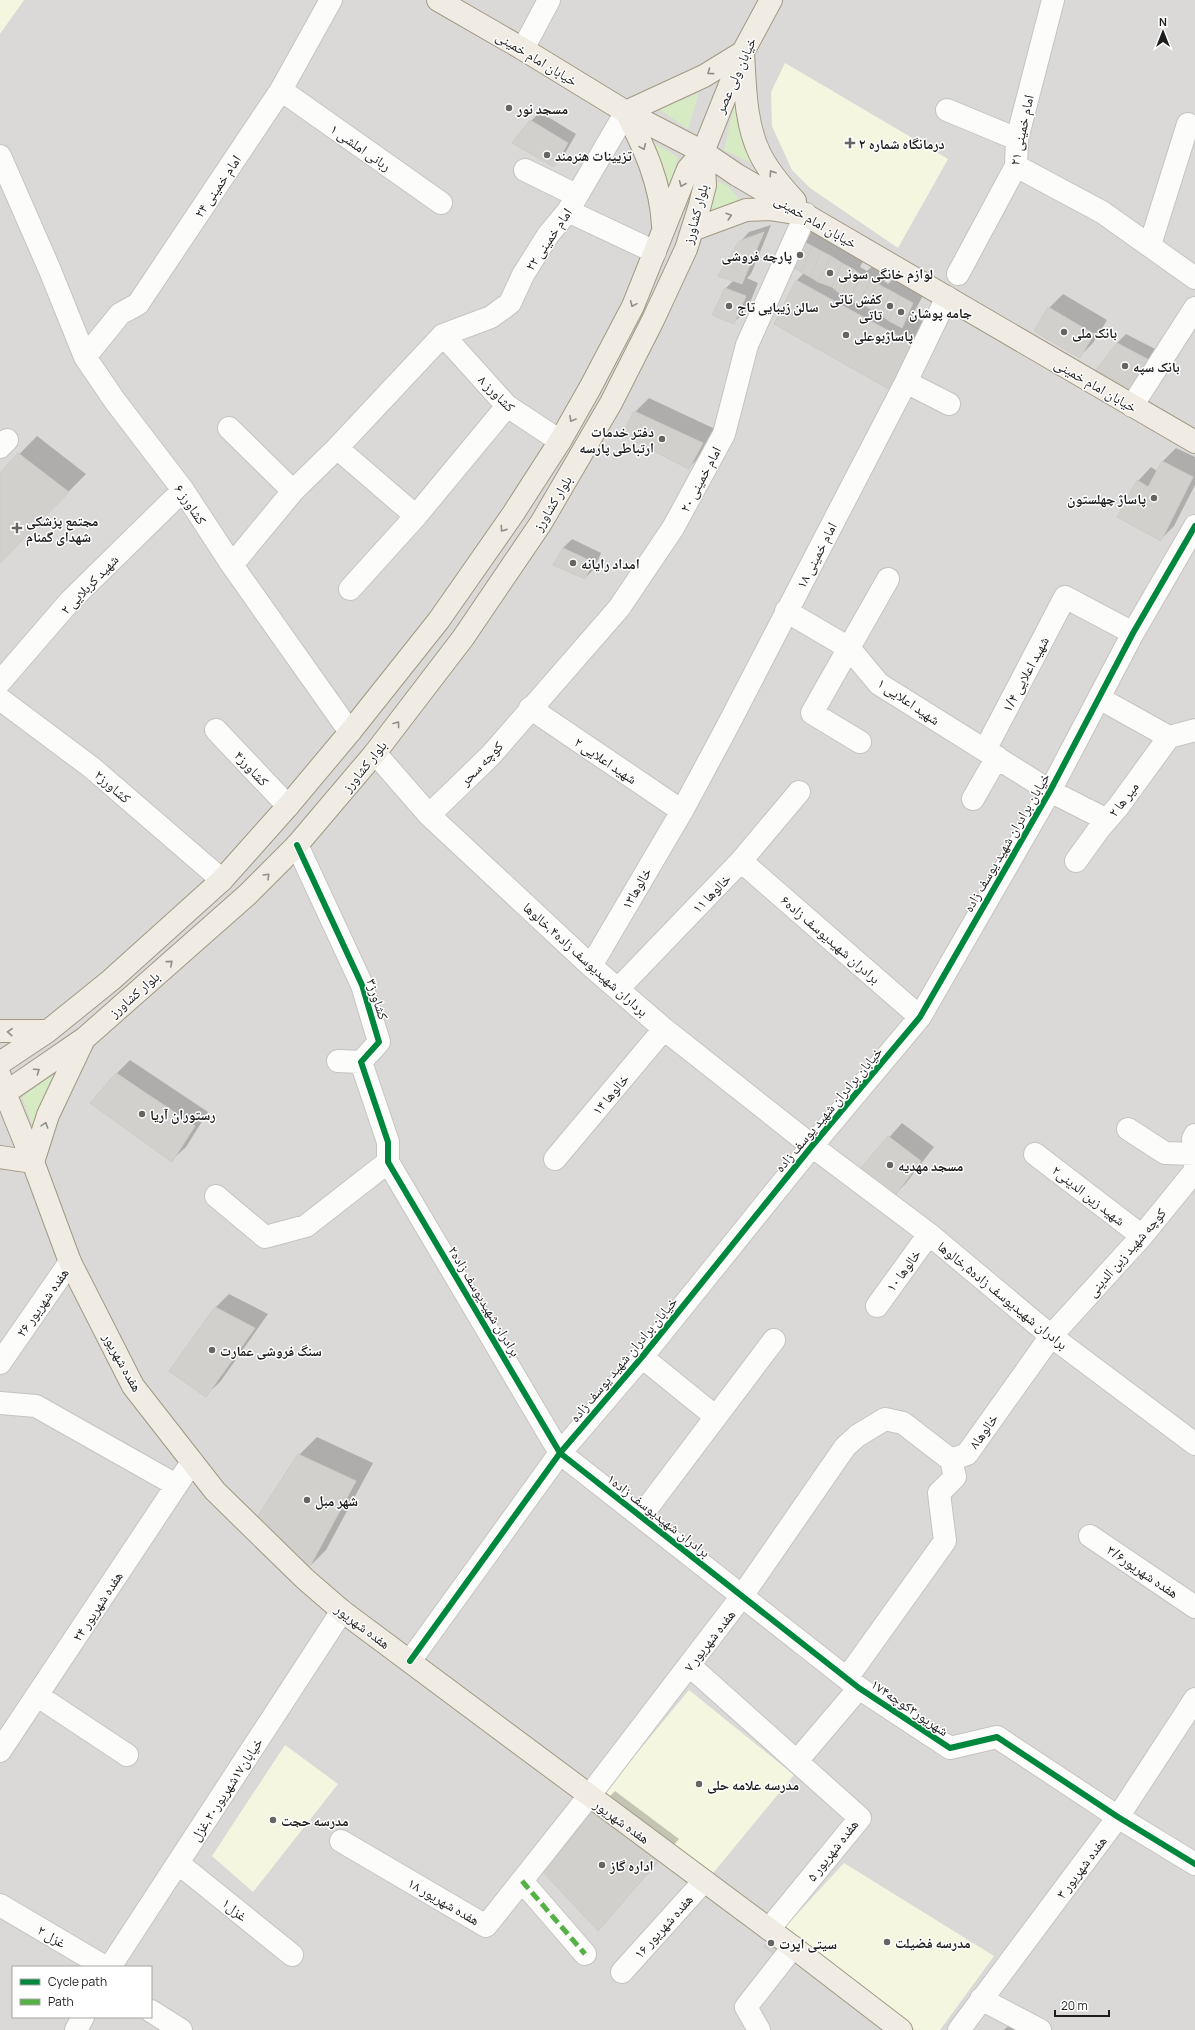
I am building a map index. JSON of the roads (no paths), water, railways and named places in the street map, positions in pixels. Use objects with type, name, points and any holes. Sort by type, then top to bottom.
[{"type":"main road","name":"خیابان امام خمینی","points":[[438,0],[523,49],[626,112],[703,152],[737,175],[1195,442]]},
{"type":"main road","name":"خیابان ولی عصر","points":[[703,152],[744,52],[772,0]]},
{"type":"main road","points":[[744,52],[745,90],[751,126],[760,154],[778,182],[806,214],[769,209],[746,210],[689,239],[660,240],[662,210],[655,177],[643,146],[626,112],[704,76],[744,52]]},
{"type":"main road","name":"بلوار کشاورز","points":[[2,1088],[78,1043],[247,895],[297,845],[375,753],[463,638],[541,523],[611,403],[653,320],[689,239],[705,185],[703,152]]},
{"type":"main road","name":"بلوار کشاورز","points":[[0,1063],[51,1028],[111,980],[222,880],[288,806],[350,732],[439,620],[513,514],[560,441],[590,388],[633,306],[688,169],[703,152]]},
{"type":"main road","points":[[0,1031],[51,1028],[78,1043],[48,1115],[33,1162],[0,1157]]},
{"type":"main road","name":"هفده شهریور","points":[[2,1088],[33,1162],[70,1262],[133,1386],[215,1491],[305,1579],[342,1611],[769,1929],[901,2030]]},
{"type":"street","name":"امام خمینی ۲۴","points":[[85,357],[120,314],[138,304],[281,90],[331,0]]},
{"type":"street","points":[[523,49],[549,0]]},
{"type":"street","name":"امام خمینی ۲۱","points":[[958,274],[1016,166],[1017,139],[1053,0]]},
{"type":"street","name":"ربانی املشی ۱","points":[[281,90],[441,203]]},
{"type":"street","points":[[947,110],[1017,139]]},
{"type":"street","name":"امام خمینی ۲۲","points":[[443,335],[490,317],[510,303],[523,275],[548,235],[572,203],[626,112]]},
{"type":"street","points":[[1150,245],[1188,124]]},
{"type":"street","name":"کشاورز ۶","points":[[0,156],[49,268],[85,357],[115,401],[183,490],[232,565],[350,732]]},
{"type":"street","points":[[1016,166],[1102,212],[1195,278]]},
{"type":"street","points":[[525,170],[572,203],[660,240]]},
{"type":"street","name":"امام خمینی ۲۰","points":[[530,708],[619,608],[674,528],[724,434],[747,345],[806,214]]},
{"type":"street","name":"امام خمینی ۱۸","points":[[682,811],[906,382],[947,297]]},
{"type":"street","points":[[1132,406],[1195,308]]},
{"type":"street","points":[[232,565],[292,491],[337,448],[443,335]]},
{"type":"street","name":"کشاورز ۸","points":[[443,335],[507,406],[560,441]]},
{"type":"street","points":[[906,382],[949,404]]},
{"type":"street","points":[[350,589],[416,516],[507,406]]},
{"type":"street","points":[[229,428],[292,491]]},
{"type":"street","points":[[337,448],[416,516]]},
{"type":"street","name":"شهید کربلایی ۲","points":[[0,682],[70,601],[183,490]]},
{"type":"street","name":"خیابان برادران شهید یوسف زاده","points":[[410,1661],[560,1453],[642,1357],[812,1146],[920,1017],[1050,790],[1133,633],[1195,526]]},
{"type":"street","points":[[860,742],[812,713],[888,579]]},
{"type":"street","name":"شهید اعلایی ۱/۴","points":[[973,799],[991,754],[1065,597],[1133,633]]},
{"type":"street","name":"شهید اعلایی ۱","points":[[786,611],[849,648],[879,684],[1050,790],[1107,820]]},
{"type":"street","points":[[1099,698],[1169,737],[1195,730]]},
{"type":"street","name":"کشاورز۲","points":[[0,699],[91,767],[222,880]]},
{"type":"street","name":"شهید اعلایی ۲","points":[[530,708],[682,811]]},
{"type":"street","name":"کوچه سحر","points":[[429,815],[491,755],[530,708]]},
{"type":"street","name":"کشاورز۴","points":[[216,730],[288,806]]},
{"type":"street","name":"میر ها ۲","points":[[1076,861],[1169,737]]},
{"type":"street","name":"برداران شهیدیوسف زاده۴,خالوها","points":[[375,753],[429,815],[591,966],[664,1029],[812,1146]]},
{"type":"street","name":"خالوها ۱۱","points":[[618,989],[741,862],[799,792]]},
{"type":"street","name":"خالوها۱۳","points":[[591,966],[682,811]]},
{"type":"street","name":"کشاورز۳","points":[[297,845],[362,985],[379,1042],[361,1062]]},
{"type":"street","name":"برادران شهیدیوسف زاده۶","points":[[741,862],[920,1017]]},
{"type":"street","name":"خالوها ۱۴","points":[[555,1159],[664,1029]]},
{"type":"street","points":[[216,1196],[265,1236],[306,1226],[388,1162],[388,1142],[361,1062],[338,1061]]},
{"type":"street","points":[[1128,1129],[1165,1153],[1195,1166]]},
{"type":"street","points":[[1195,1135],[1193,1139],[1195,1150]]},
{"type":"street","name":"برادران شهیدیوسف زاده۵,خالوها","points":[[812,1146],[928,1234],[1051,1336],[1195,1444]]},
{"type":"street","name":"شهید زین الدینی۲","points":[[1035,1154],[1142,1236]]},
{"type":"street","name":"برادران شهیدیوسف زاده۲","points":[[388,1162],[560,1453]]},
{"type":"street","name":"کوچه شهید زین الدینی","points":[[1051,1336],[1142,1236],[1195,1166]]},
{"type":"street","name":"خالوها ۱۰","points":[[877,1306],[928,1234]]},
{"type":"street","name":"هفده شهریور ۲۶","points":[[0,1362],[70,1262]]},
{"type":"street","name":"خالوها۸","points":[[950,1460],[967,1454],[1051,1336]]},
{"type":"street","points":[[641,1516],[774,1340]]},
{"type":"street","points":[[642,1357],[716,1417]]},
{"type":"street","points":[[0,1403],[36,1406],[176,1485]]},
{"type":"street","name":"هفده شهریور ۷","points":[[589,1796],[742,1596],[845,1447],[857,1436],[885,1419],[903,1423],[950,1460]]},
{"type":"street","name":"برادران شهیدیوسف زاده۱","points":[[560,1453],[742,1596]]},
{"type":"street","points":[[797,1761],[853,1683],[945,1541],[939,1494],[955,1477],[950,1460]]},
{"type":"street","name":"هفده شهریور ۲۴","points":[[0,1751],[38,1696],[192,1462]]},
{"type":"street","name":"هفده شهریور۳/۶","points":[[1090,1536],[1195,1606]]},
{"type":"street","name":"۱۷شهریور۳کوچه۴","points":[[742,1596],[853,1683],[950,1748],[997,1737],[1118,1817],[1195,1864]]},
{"type":"street","name":"خیابان۱۷شهریور۲۰,غزل","points":[[111,1966],[342,1611]]},
{"type":"street","name":"هفده شهریور ۵","points":[[689,1665],[860,1818],[769,1929]]},
{"type":"street","points":[[38,1696],[127,1755]]},
{"type":"street","name":"هفده شهریور ۳","points":[[959,2030],[1118,1817],[1195,1699]]},
{"type":"street","name":"هفده شهریور ۱۸","points":[[341,1841],[486,1926],[589,1796]]},
{"type":"street","name":"غزل۱","points":[[178,1864],[292,1955]]},
{"type":"street","points":[[522,1881],[585,1954]]},
{"type":"street","name":"هفده شهریور ۱۶","points":[[622,1972],[704,1881]]},
{"type":"street","name":"غزل ۲","points":[[0,1905],[103,1966]]},
{"type":"street","points":[[759,2030],[746,2007],[793,1947]]},
{"type":"street","points":[[981,1999],[1040,2030]]},
{"type":"street","points":[[152,2012],[181,2030]]},
{"type":"street","points":[[76,2030],[82,2018]]},
{"type":"place","name":"مسجد نور","points":[[509,108]]},
{"type":"place","name":"درمانگاه شماره ۲","points":[[850,143]]},
{"type":"place","name":"تزیینات هنرمند","points":[[547,155]]},
{"type":"place","name":"پارچه فروشی","points":[[800,255]]},
{"type":"place","name":"لوازم خانگی سونی","points":[[830,273]]},
{"type":"place","name":"سالن زیبایی تاج","points":[[729,306]]},
{"type":"place","name":"کفش تاتی تاتی","points":[[890,306]]},
{"type":"place","name":"جامه پوشان","points":[[901,312]]},
{"type":"place","name":"بانک ملی","points":[[1064,332]]},
{"type":"place","name":"پاساژبوعلی","points":[[846,335]]},
{"type":"place","name":"بانک سپه","points":[[1125,366]]},
{"type":"place","name":"دفتر خدمات ارتباطی پارسه","points":[[662,439]]},
{"type":"place","name":"پاساژ چهلستون","points":[[1154,498]]},
{"type":"place","name":"مجتمع پزشکی شهدای گمنام","points":[[17,528]]},
{"type":"place","name":"امداد رایانه","points":[[573,563]]},
{"type":"place","name":"رستوران آریا","points":[[142,1114]]},
{"type":"place","name":"مسجد مهدیه","points":[[890,1165]]},
{"type":"place","name":"سنگ فروشی عمارت","points":[[212,1350]]},
{"type":"place","name":"شهر مبل","points":[[307,1500]]},
{"type":"place","name":"مدرسه علامه حلی","points":[[699,1784]]},
{"type":"place","name":"مدرسه حجت","points":[[273,1820]]},
{"type":"place","name":"اداره گاز","points":[[602,1865]]},
{"type":"place","name":"مدرسه فضیلت","points":[[887,1942]]},
{"type":"place","name":"سیتی اپرت","points":[[771,1943]]}]
